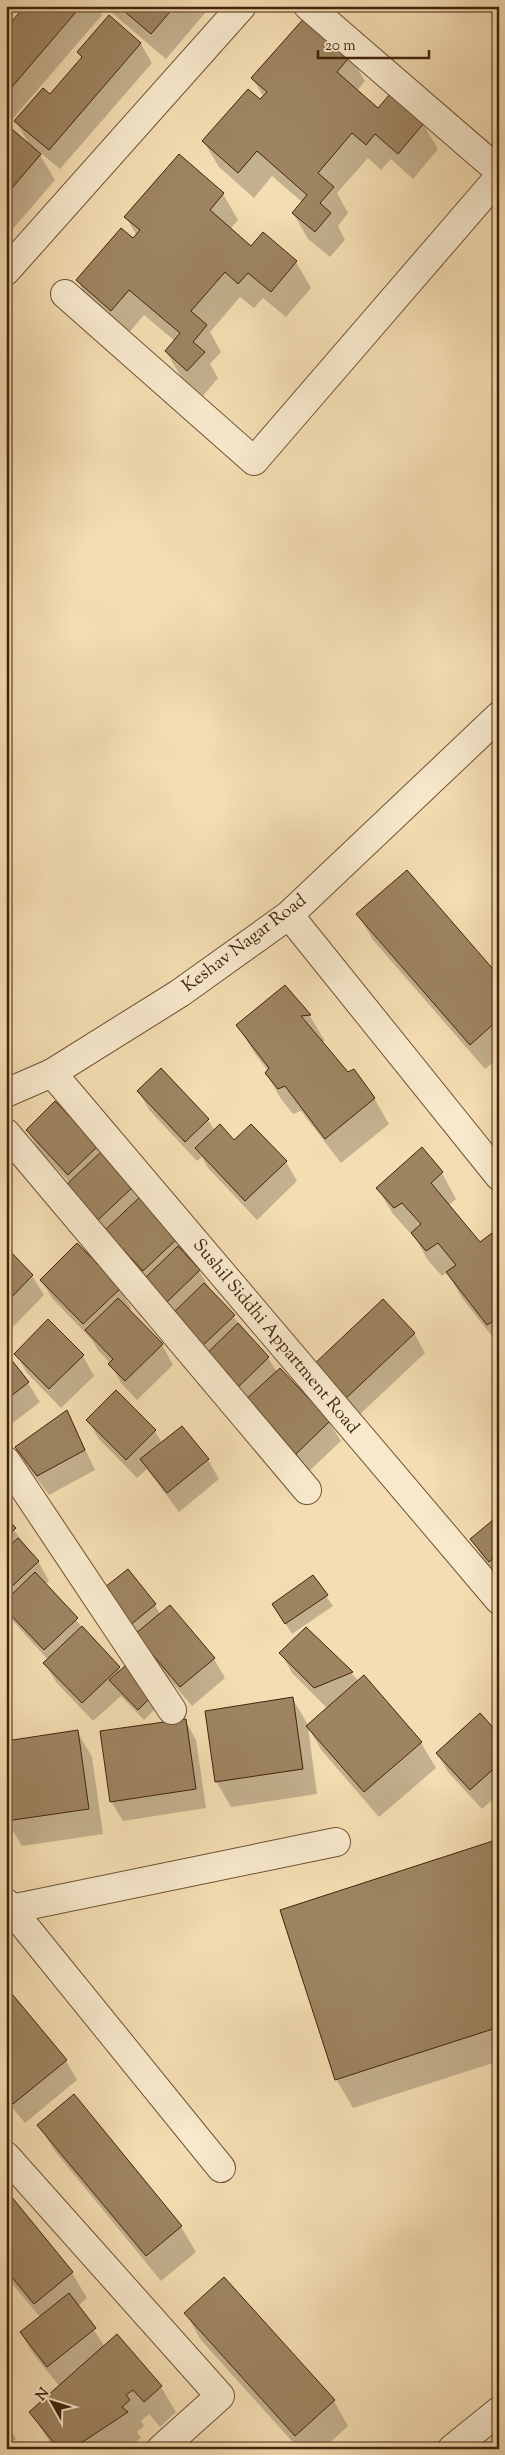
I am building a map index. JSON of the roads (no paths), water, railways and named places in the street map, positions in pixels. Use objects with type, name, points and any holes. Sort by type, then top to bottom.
[{"type":"street","points":[[6,271],[242,6]]},
{"type":"street","points":[[308,6],[499,171]]},
{"type":"street","points":[[65,294],[254,461],[499,177]]},
{"type":"street","name":"Keshav Nagar Road","points":[[6,1093],[52,1074],[180,993],[289,915],[499,716]]},
{"type":"street","points":[[289,915],[499,1176]]},
{"type":"street","name":"Sushil Siddhi Appartment Road","points":[[52,1074],[499,1600]]},
{"type":"street","points":[[6,1133],[307,1490]]},
{"type":"street","points":[[6,1462],[172,1710]]},
{"type":"street","points":[[221,2168],[9,1906],[336,1842]]},
{"type":"street","points":[[6,2156],[220,2396],[161,2449]]},
{"type":"street","points":[[452,2449],[499,2411]]}]
